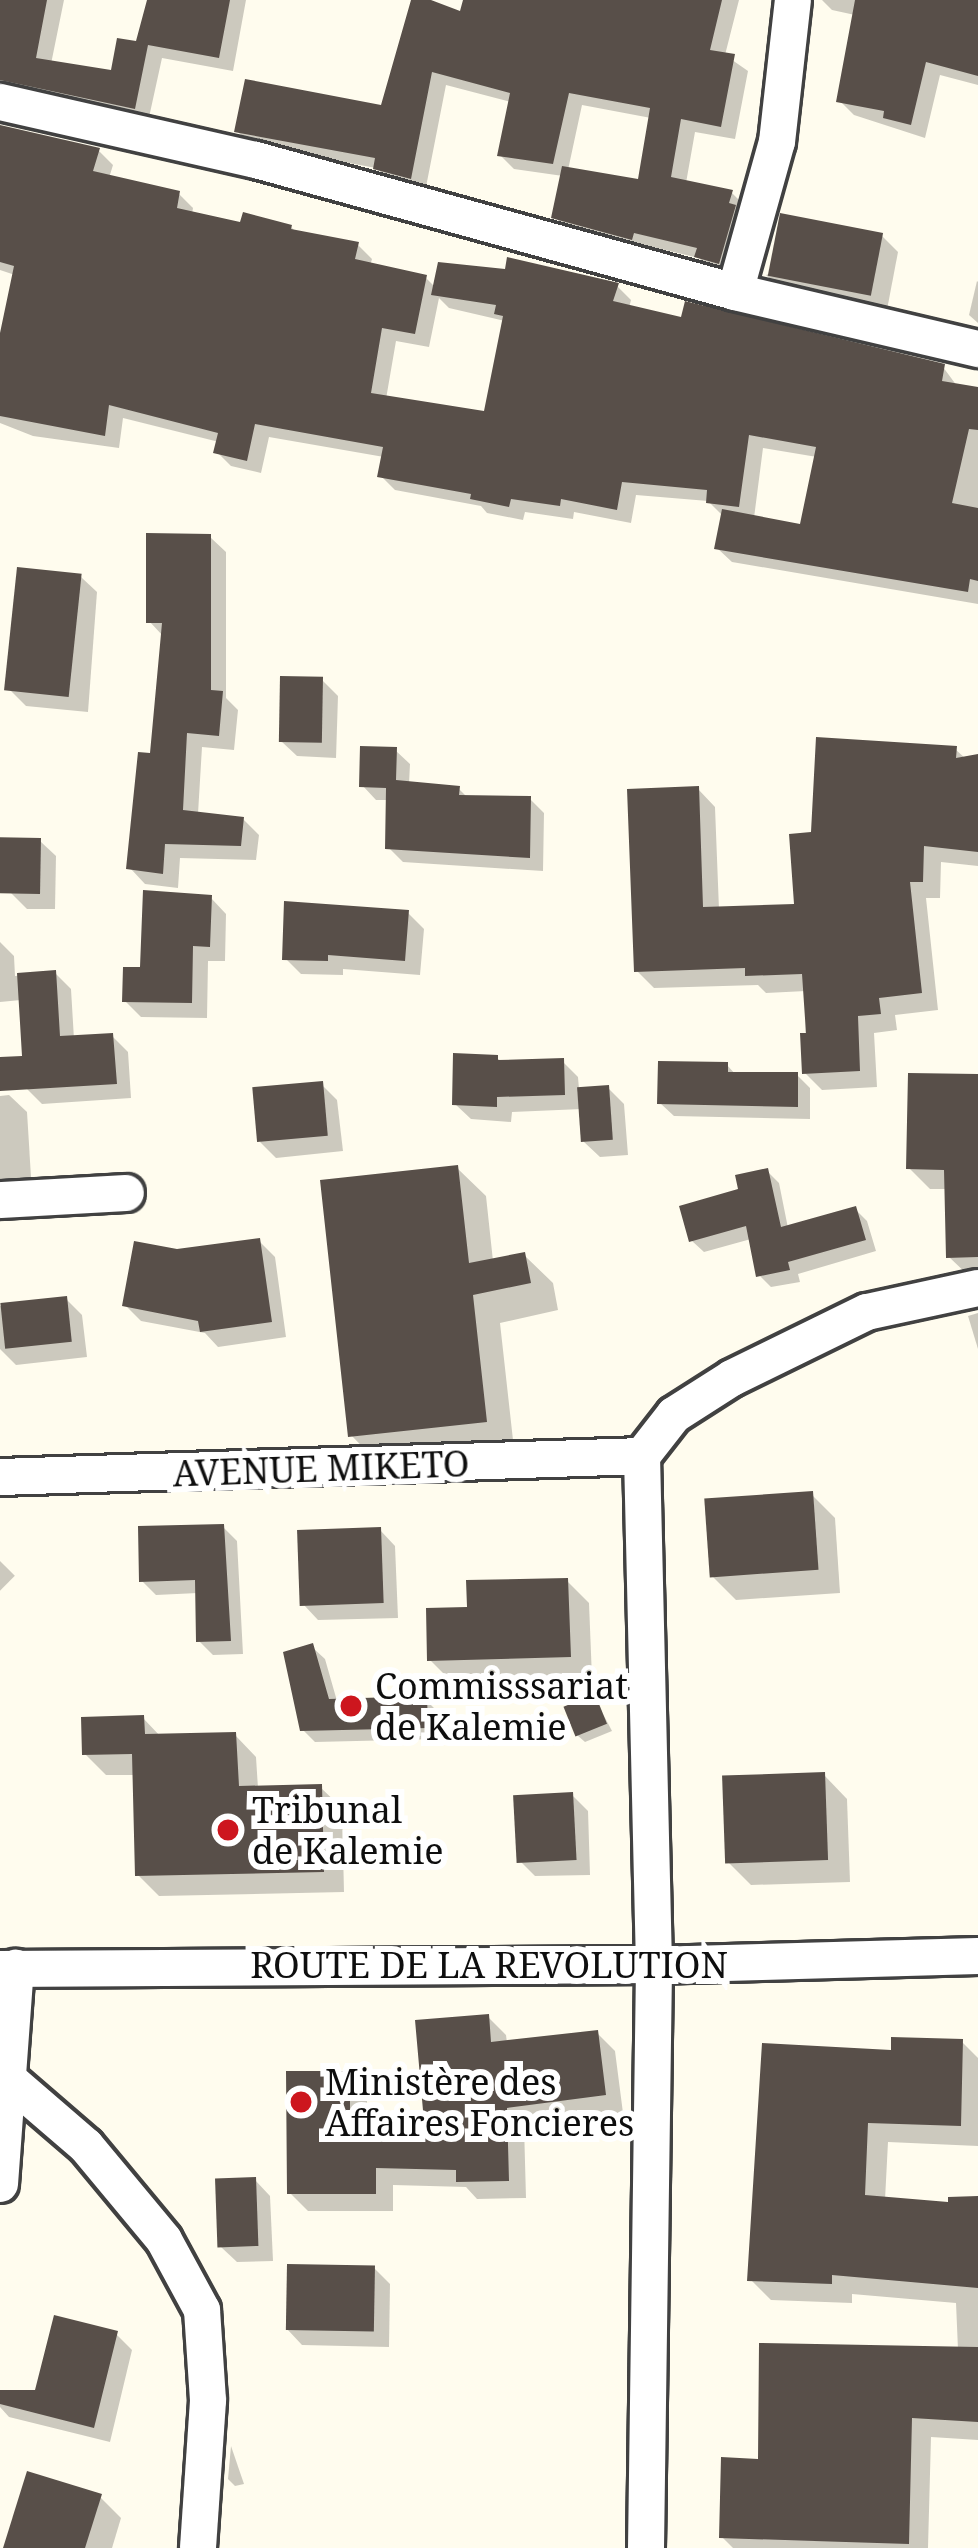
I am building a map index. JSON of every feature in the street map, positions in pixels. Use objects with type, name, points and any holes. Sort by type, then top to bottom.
[{"type":"street","points":[[735,292],[777,142],[794,0]]},
{"type":"street","points":[[0,102],[256,160],[735,292],[978,349]]},
{"type":"street","points":[[0,1200],[126,1193]]},
{"type":"street","points":[[646,2548],[654,1965],[642,1456],[674,1415],[732,1378],[867,1312],[978,1288]]},
{"type":"street","name":"AVENUE MIKETO","points":[[0,1477],[642,1456]]},
{"type":"street","name":"ROUTE DE LA REVOLUTION","points":[[8,1969],[654,1965],[978,1956]]},
{"type":"street","points":[[0,2184],[8,2078],[8,1969]]},
{"type":"street","points":[[8,2078],[99,2162],[164,2240],[202,2310],[208,2401],[198,2548]]},
{"type":"building","points":[[0,0],[47,0],[36,58],[111,70],[117,38],[136,41],[147,0],[230,0],[219,58],[148,45],[135,109],[0,80]]},
{"type":"building","points":[[411,0],[431,0],[460,11],[463,0],[722,0],[710,50],[735,54],[721,127],[681,119],[671,177],[733,190],[729,203],[736,205],[719,264],[694,257],[697,248],[634,233],[632,240],[551,218],[562,166],[638,179],[650,108],[569,93],[553,164],[497,156],[510,93],[432,72],[411,179],[373,169],[375,158],[234,132],[245,79],[381,105]]},
{"type":"building","points":[[855,0],[978,0],[978,76],[926,62],[911,125],[883,118],[884,111],[836,102]]},
{"type":"building","points":[[0,125],[100,148],[93,171],[180,191],[177,208],[240,222],[243,212],[292,225],[291,229],[359,242],[355,259],[427,275],[415,334],[382,328],[371,393],[484,411],[503,316],[494,314],[496,305],[431,295],[438,262],[505,269],[507,257],[619,283],[613,301],[681,317],[685,301],[945,364],[942,381],[978,387],[978,430],[969,429],[952,503],[978,508],[978,581],[970,579],[968,592],[714,549],[722,509],[800,524],[816,447],[749,435],[739,507],[706,503],[707,490],[622,482],[617,510],[561,499],[560,506],[511,499],[509,507],[470,499],[471,494],[377,477],[383,447],[255,424],[247,461],[213,453],[218,433],[109,405],[105,436],[0,416],[0,333],[14,266],[0,262]]},
{"type":"building","points":[[780,213],[883,233],[871,296],[768,276]]},
{"type":"building","points":[[146,533],[211,534],[211,690],[223,691],[219,736],[187,733],[183,810],[244,817],[241,846],[165,844],[163,874],[126,869],[138,752],[150,753],[162,623],[146,623]]},
{"type":"building","points":[[17,567],[82,574],[69,697],[4,690]]},
{"type":"building","points":[[280,676],[323,677],[322,743],[279,742]]},
{"type":"building","points":[[816,737],[957,746],[956,758],[978,754],[978,852],[924,846],[923,882],[910,882],[922,993],[879,998],[881,1014],[858,1016],[860,1071],[802,1074],[800,1033],[806,1033],[802,974],[745,976],[745,968],[634,972],[627,789],[699,786],[703,907],[794,904],[789,834],[811,832]]},
{"type":"building","points":[[360,746],[397,747],[396,780],[460,786],[459,795],[531,796],[530,858],[385,849],[386,788],[359,787]]},
{"type":"building","points":[[0,837],[41,838],[40,894],[0,893]]},
{"type":"building","points":[[143,890],[212,895],[210,947],[193,946],[192,1003],[122,1002],[123,967],[140,967]]},
{"type":"building","points":[[284,901],[409,910],[405,961],[328,955],[328,961],[282,960]]},
{"type":"building","points":[[56,970],[60,1036],[113,1033],[117,1084],[0,1091],[0,1057],[22,1056],[17,973]]},
{"type":"building","points":[[453,1053],[498,1055],[498,1060],[564,1058],[565,1095],[497,1097],[497,1107],[452,1105]]},
{"type":"building","points":[[658,1061],[728,1062],[728,1072],[798,1072],[798,1107],[657,1104]]},
{"type":"building","points":[[908,1073],[978,1074],[978,1257],[946,1258],[944,1170],[906,1169]]},
{"type":"building","points":[[323,1081],[328,1136],[257,1142],[252,1087]]},
{"type":"building","points":[[609,1085],[613,1140],[581,1142],[577,1087]]},
{"type":"building","points":[[458,1165],[469,1263],[525,1252],[531,1283],[473,1295],[487,1422],[348,1437],[320,1180]]},
{"type":"building","points":[[768,1168],[781,1227],[856,1206],[866,1240],[788,1262],[790,1270],[756,1277],[746,1226],[689,1242],[679,1206],[738,1189],[735,1175]]},
{"type":"building","points":[[260,1238],[272,1322],[200,1332],[198,1321],[122,1306],[134,1241],[177,1249]]},
{"type":"building","points":[[67,1296],[72,1342],[5,1349],[0,1303]]},
{"type":"building","points":[[813,1491],[819,1570],[710,1577],[704,1499]]},
{"type":"building","points":[[224,1524],[231,1641],[196,1642],[195,1580],[139,1582],[138,1526]]},
{"type":"building","points":[[381,1527],[384,1603],[300,1606],[297,1530]]},
{"type":"building","points":[[568,1578],[571,1657],[427,1661],[426,1608],[467,1607],[466,1580]]},
{"type":"building","points":[[313,1643],[329,1699],[427,1696],[428,1728],[300,1731],[283,1652]]},
{"type":"building","points":[[595,1694],[607,1724],[575,1736],[563,1707]]},
{"type":"building","name":"Tribunal de Kalemie","points":[[144,1715],[145,1734],[236,1732],[239,1786],[322,1784],[324,1872],[135,1876],[132,1754],[82,1755],[81,1717]]},
{"type":"building","points":[[825,1772],[828,1860],[725,1864],[722,1776]]},
{"type":"building","points":[[573,1792],[577,1860],[517,1863],[513,1795]]},
{"type":"building","points":[[489,2014],[491,2042],[598,2030],[606,2095],[507,2108],[509,2181],[456,2182],[456,2170],[376,2168],[376,2194],[287,2194],[286,2071],[350,2071],[350,2131],[425,2133],[415,2020]]},
{"type":"building","points":[[891,2037],[963,2039],[961,2126],[868,2123],[865,2195],[948,2202],[948,2197],[978,2196],[978,2288],[832,2275],[832,2284],[747,2281],[762,2043],[891,2050]]},
{"type":"building","points":[[256,2177],[258,2246],[217,2247],[215,2178]]},
{"type":"building","points":[[287,2264],[375,2266],[374,2332],[286,2330]]},
{"type":"building","points":[[54,2315],[118,2331],[94,2428],[0,2404],[0,2390],[35,2390]]},
{"type":"building","points":[[759,2343],[978,2347],[978,2422],[912,2418],[909,2544],[719,2538],[721,2457],[758,2459]]},
{"type":"building","points":[[27,2471],[102,2494],[85,2548],[3,2548]]},
{"type":"place","name":"Commisssariat de Kalemie","points":[[351,1706]]},
{"type":"place","name":"Tribunal de Kalemie","points":[[228,1830]]},
{"type":"place","name":"Ministère des Affaires Foncieres","points":[[301,2102]]}]
